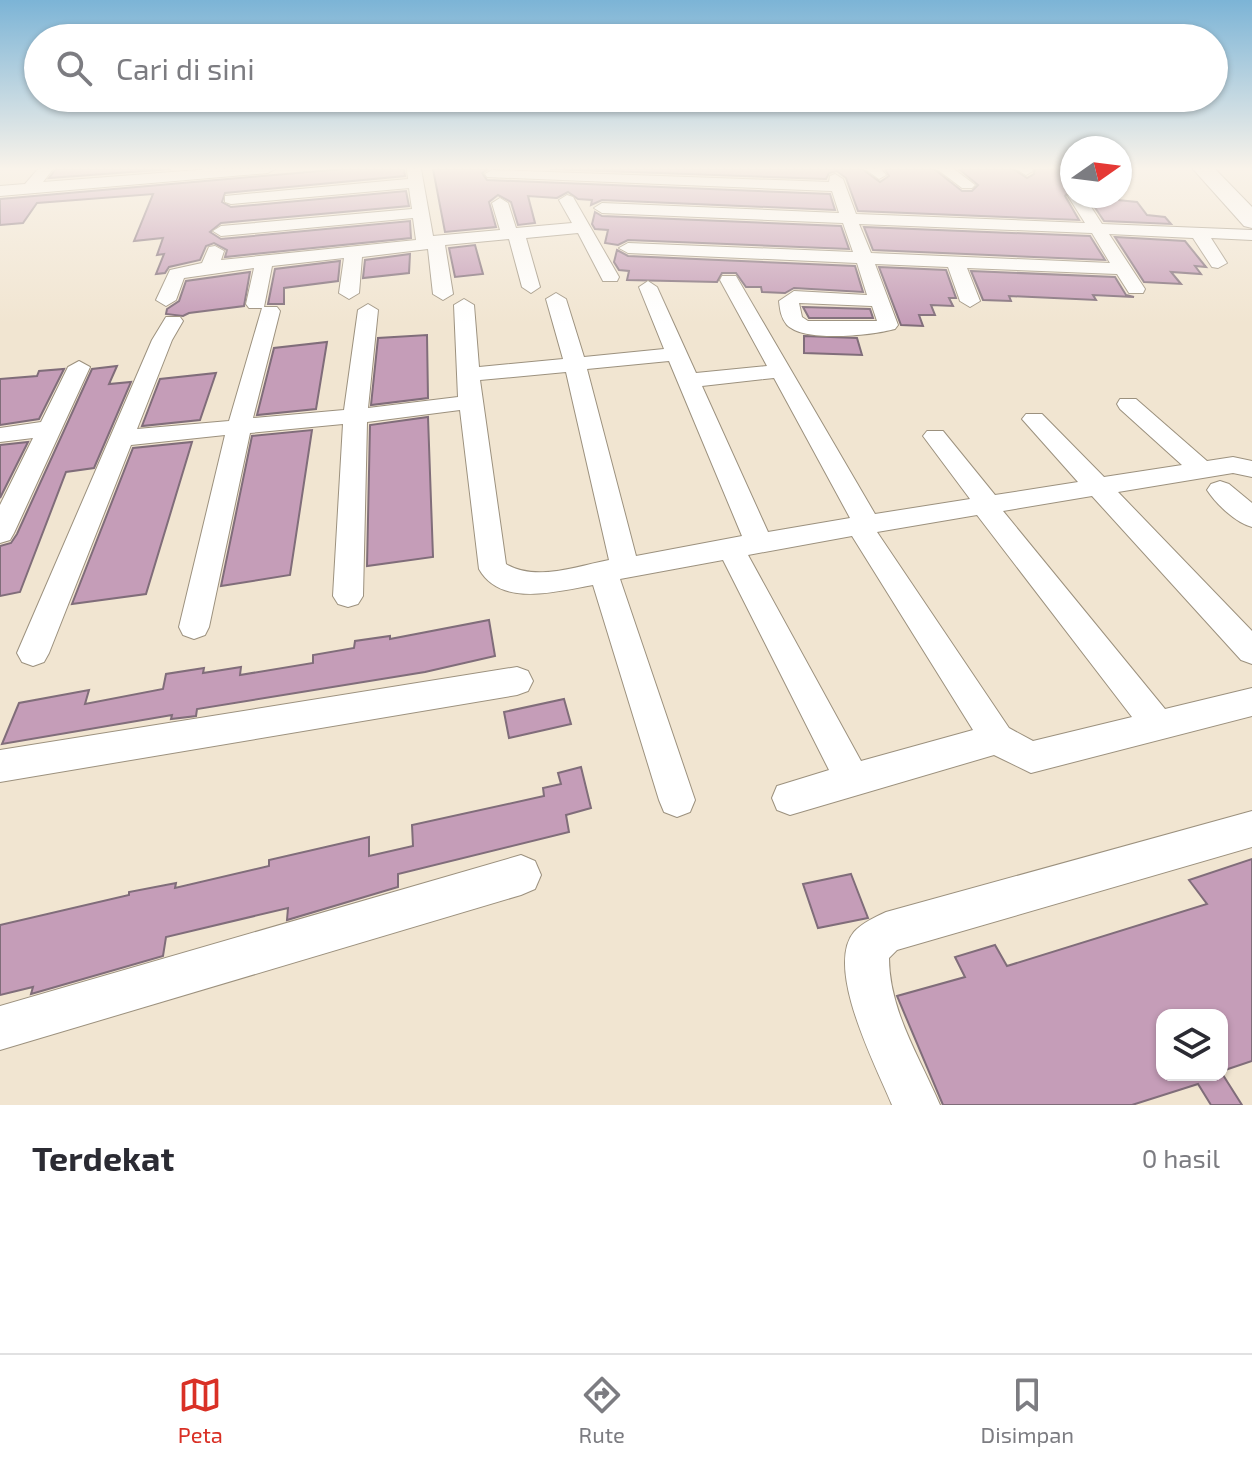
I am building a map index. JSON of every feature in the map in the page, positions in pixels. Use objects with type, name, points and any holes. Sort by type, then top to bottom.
[{"type":"street","points":[[210,267],[224,221]]},
{"type":"street","points":[[221,231],[336,221]]},
{"type":"street","points":[[423,221],[454,299],[469,375],[493,569],[506,579],[538,584],[863,525],[1096,488],[1226,488]]},
{"type":"street","points":[[509,221],[531,287]]},
{"type":"street","points":[[579,221],[610,277]]},
{"type":"street","points":[[851,221],[879,301]]},
{"type":"street","points":[[879,221],[925,223],[994,221]]},
{"type":"street","points":[[1016,221],[1096,228],[1252,235]]},
{"type":"street","points":[[1091,221],[1136,289]]},
{"type":"street","points":[[33,653],[162,340],[178,273],[583,227]]},
{"type":"street","points":[[1199,233],[1218,263]]},
{"type":"street","points":[[628,248],[1123,269]]},
{"type":"street","points":[[349,293],[353,254]]},
{"type":"street","points":[[194,627],[263,308],[264,263]]},
{"type":"street","points":[[956,263],[970,301]]},
{"type":"street","points":[[729,280],[863,525],[997,739],[1031,757],[1252,702]]},
{"type":"street","points":[[648,287],[688,381],[745,546],[852,780]]},
{"type":"street","points":[[556,299],[575,364],[614,570],[677,800]]},
{"type":"street","points":[[348,596],[355,416],[368,310]]},
{"type":"street","points":[[469,375],[677,354]]},
{"type":"street","points":[[0,533],[79,367]]},
{"type":"street","points":[[688,381],[781,371]]},
{"type":"street","points":[[122,438],[470,402]]},
{"type":"street","points":[[1128,404],[1226,488],[1252,518]]},
{"type":"street","points":[[1034,419],[1252,651]]},
{"type":"street","points":[[0,435],[50,428]]},
{"type":"street","points":[[935,436],[986,506],[1159,726]]},
{"type":"street","points":[[1226,488],[1238,464],[1252,469]]},
{"type":"street","points":[[0,766],[517,681]]},
{"type":"street","points":[[790,798],[997,739]]},
{"type":"street","points":[[916,1105],[872,996],[866,965],[868,948],[886,933],[1252,829]]},
{"type":"street","points":[[0,1028],[521,875]]},
{"type":"building","points":[[0,221],[25,221],[23,223],[0,225]]},
{"type":"building","points":[[142,221],[248,221],[221,223],[210,232],[221,239],[410,221],[411,238],[225,257],[227,250],[214,243],[206,246],[200,260],[169,267],[165,273],[156,274],[164,254],[157,255],[163,238],[134,241]]},
{"type":"building","points":[[443,221],[494,221],[496,227],[445,232]]},
{"type":"building","points":[[517,221],[535,223],[518,225]]},
{"type":"building","points":[[593,221],[711,221],[841,226],[849,249],[628,240],[618,245],[605,243],[608,230],[595,229]]},
{"type":"building","points":[[1104,221],[1104,221],[1168,221],[1171,224]]},
{"type":"building","points":[[864,227],[1090,236],[1105,260],[873,250]]},
{"type":"building","points":[[1115,237],[1185,241],[1206,267],[1195,266],[1201,274],[1171,272],[1181,284],[1144,282]]},
{"type":"building","points":[[475,245],[483,274],[455,277],[449,248]]},
{"type":"building","points":[[617,250],[628,256],[855,266],[863,292],[794,288],[785,293],[762,292],[761,287],[746,287],[736,273],[722,273],[717,282],[627,280],[629,271],[619,270],[614,262]]},
{"type":"building","points":[[410,254],[409,273],[363,278],[365,260]]},
{"type":"building","points":[[340,261],[338,281],[284,288],[284,304],[268,304],[275,269]]},
{"type":"building","points":[[879,267],[946,270],[956,298],[949,298],[953,306],[931,305],[935,315],[919,315],[923,326],[901,325]]},
{"type":"building","points":[[971,271],[1115,277],[1126,295],[1134,297],[1093,295],[1096,300],[1009,296],[1011,301],[983,300]]},
{"type":"building","points":[[250,272],[244,306],[183,316],[166,314],[167,309],[179,301],[186,281]]},
{"type":"building","points":[[803,307],[870,309],[873,318],[809,318]]},
{"type":"building","points":[[427,335],[428,398],[371,405],[378,338]]},
{"type":"building","points":[[804,336],[857,338],[862,355],[804,353]]},
{"type":"building","points":[[327,342],[316,409],[257,415],[274,348]]},
{"type":"building","points":[[117,366],[109,384],[131,382],[94,468],[66,472],[20,592],[0,596],[0,546],[11,543],[17,534],[92,369]]},
{"type":"building","points":[[64,369],[39,419],[0,425],[0,379],[37,376],[39,371]]},
{"type":"building","points":[[216,373],[200,420],[142,426],[160,379]]},
{"type":"building","points":[[428,417],[433,557],[367,566],[370,425]]},
{"type":"building","points":[[312,430],[290,575],[221,586],[252,436]]},
{"type":"building","points":[[28,442],[0,498],[0,445]]},
{"type":"building","points":[[192,442],[146,594],[72,604],[133,448]]},
{"type":"building","points":[[489,620],[495,656],[425,672],[197,709],[196,716],[171,719],[172,715],[2,744],[19,703],[89,690],[85,704],[163,689],[166,674],[204,668],[203,673],[241,667],[240,675],[313,663],[313,655],[354,648],[355,641],[390,636],[390,639]]},
{"type":"building","points":[[564,699],[571,724],[509,738],[504,712]]},
{"type":"building","points":[[581,767],[591,808],[566,815],[569,832],[398,874],[398,887],[287,920],[288,908],[166,937],[163,956],[31,994],[33,987],[0,995],[0,925],[129,895],[129,892],[176,883],[175,888],[269,866],[269,860],[369,837],[369,856],[413,846],[412,825],[544,796],[543,788],[561,784],[558,773]]},
{"type":"building","points":[[1252,859],[1252,1061],[1228,1069],[1228,1009],[1156,1009],[1156,1081],[1227,1081],[1242,1105],[1211,1105],[1198,1084],[1132,1105],[943,1105],[897,996],[965,977],[955,957],[995,945],[1007,966],[1207,904],[1189,880]]},
{"type":"building","points":[[851,874],[868,918],[818,928],[803,884]]}]
